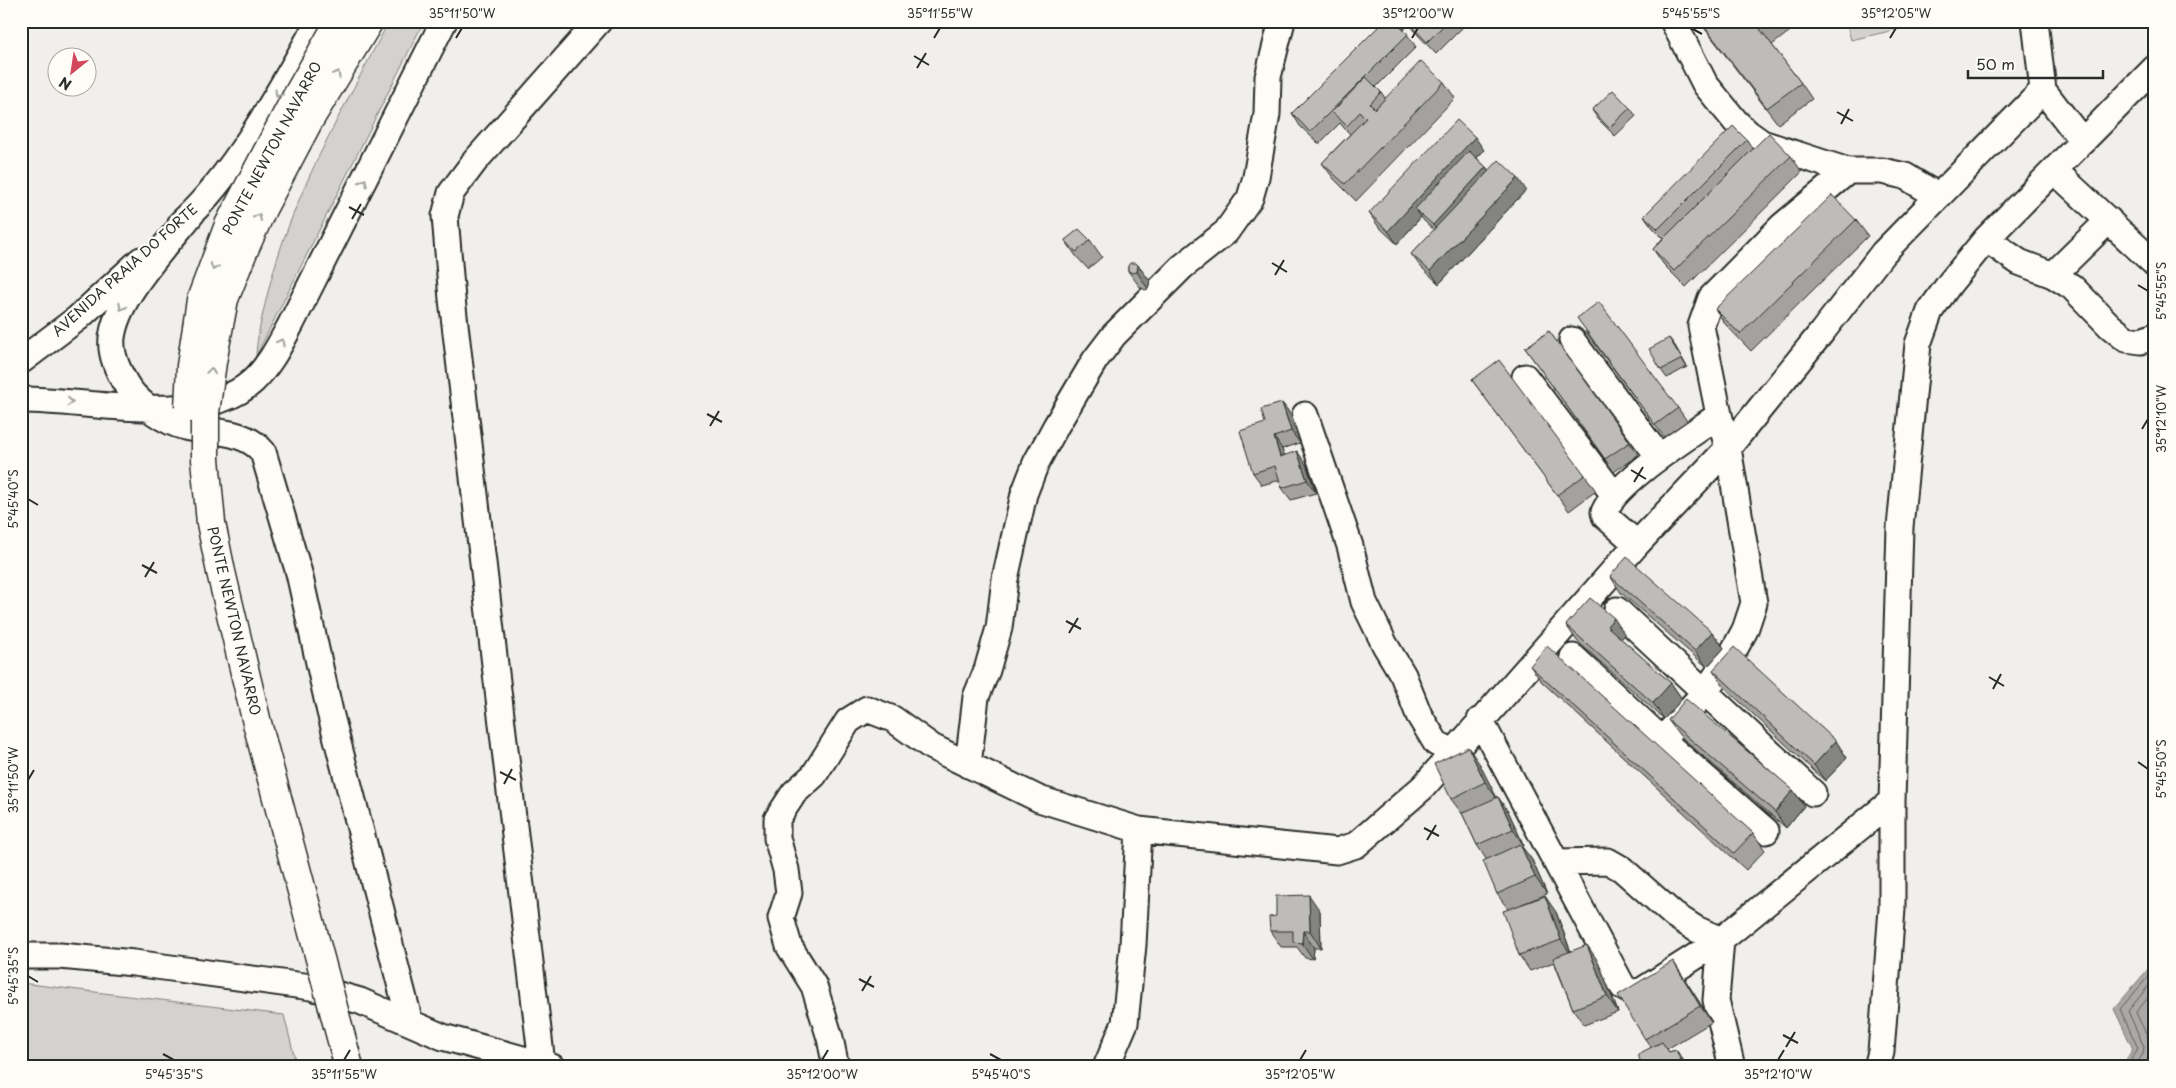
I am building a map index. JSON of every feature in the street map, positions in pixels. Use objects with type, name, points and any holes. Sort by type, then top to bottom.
[{"type":"main road","name":"PONTE NEWTON NAVARRO","points":[[336,1067],[216,626],[194,516],[190,482],[188,429],[192,366],[201,300],[230,225],[292,105],[340,21]]},
{"type":"main road","name":"PONTE NEWTON NAVARRO","points":[[349,1067],[257,723],[221,572],[211,523],[205,459],[205,412],[224,299],[242,254],[262,209],[309,120],[369,21]]},
{"type":"street","name":"AVENIDA PRAIA DO FORTE","points":[[21,360],[78,318],[193,212],[258,124],[319,21]]},
{"type":"street","points":[[21,400],[171,408],[200,405],[230,397],[252,381],[273,357],[330,249],[444,21]]},
{"type":"street","points":[[21,956],[60,956],[125,962],[311,987],[360,1001],[443,1037],[547,1065],[452,298],[445,216],[451,193],[475,161],[600,21]]},
{"type":"street","points":[[968,764],[976,697],[987,670],[998,628],[1005,579],[1024,494],[1036,463],[1090,368],[1114,336],[1182,267],[1226,232],[1250,198],[1264,132],[1268,77],[1282,21]]},
{"type":"street","points":[[1673,21],[1705,84],[1736,122],[1762,143],[1848,171],[1882,171],[1906,176],[1938,196]]},
{"type":"street","points":[[2035,21],[2043,90],[2083,142]]},
{"type":"street","points":[[1877,1067],[1881,1052],[1892,909],[1892,802],[1900,527],[1918,344],[1930,311],[1986,239],[2155,68]]},
{"type":"street","points":[[836,1067],[830,1038],[814,986],[789,946],[781,918],[789,893],[786,870],[777,838],[777,819],[794,793],[814,775],[848,721],[867,709],[893,719],[932,747],[1039,799],[1139,830],[1337,851],[1356,845],[1423,787],[1480,720],[1637,544],[1728,448],[1822,332],[1882,253],[2043,90]]},
{"type":"street","points":[[1662,740],[1704,692],[1733,652],[1745,630],[1754,603],[1728,448],[1719,415],[1701,326],[1711,298],[1782,226],[1848,171]]},
{"type":"street","points":[[2054,171],[2155,264]]},
{"type":"street","points":[[193,212],[119,310],[112,333],[113,358],[121,376],[132,393],[150,408],[184,427],[242,436],[255,442],[263,452],[299,573],[330,712],[410,1022]]},
{"type":"street","points":[[2053,274],[2109,220]]},
{"type":"street","points":[[1986,239],[2019,262],[2053,274],[2072,287],[2110,326],[2126,339],[2141,341],[2155,336]]},
{"type":"street","points":[[1572,340],[1660,457]]},
{"type":"street","points":[[1525,376],[1614,494]]},
{"type":"street","points":[[1305,415],[1350,546],[1364,602],[1385,645],[1404,675],[1418,715],[1436,743],[1453,752]]},
{"type":"street","points":[[1637,544],[1605,516],[1604,512],[1614,494],[1660,457],[1719,415]]},
{"type":"street","points":[[1617,610],[1813,793]]},
{"type":"street","points":[[1573,658],[1662,740],[1766,831]]},
{"type":"street","points":[[1480,720],[1623,987],[1629,991],[1643,990],[1721,940],[1892,802]]},
{"type":"street","points":[[1106,1067],[1125,1023],[1133,945],[1139,830]]},
{"type":"street","points":[[1557,862],[1608,861],[1622,869],[1674,915],[1696,929],[1721,940]]},
{"type":"street","points":[[1721,940],[1716,1000],[1732,1067]]},
{"type":"shaded area","points":[[389,21],[424,21],[256,356],[267,296],[289,224],[319,155]]},
{"type":"shaded area","points":[[1846,21],[1901,21],[1903,28],[1851,40]]},
{"type":"shaded area","points":[[21,983],[284,1015],[297,1067],[21,1067]]},
{"type":"water","points":[[2155,961],[2155,1067],[2121,1067],[2133,1049],[2114,1009]]},
{"type":"building","points":[[1384,21],[1394,21],[1408,34],[1310,132],[1292,113]]},
{"type":"building","points":[[1410,21],[1448,21],[1427,42],[1409,23]]},
{"type":"building","points":[[1700,21],[1771,21],[1760,29],[1801,83],[1767,108]]},
{"type":"building","points":[[1421,61],[1444,82],[1345,184],[1322,163],[1366,118],[1360,112],[1347,126],[1332,112],[1366,77],[1381,92],[1370,104],[1375,109]]},
{"type":"building","points":[[1613,90],[1630,108],[1609,128],[1592,110]]},
{"type":"building","points":[[1457,120],[1475,137],[1388,231],[1369,213]]},
{"type":"building","points":[[1733,126],[1747,140],[1658,229],[1644,216]]},
{"type":"building","points":[[1769,133],[1791,156],[1674,271],[1653,249]]},
{"type":"building","points":[[1469,151],[1486,167],[1433,225],[1415,209]]},
{"type":"building","points":[[1499,160],[1518,178],[1430,271],[1411,254]]},
{"type":"building","points":[[1832,195],[1856,220],[1740,334],[1715,309]]},
{"type":"building","points":[[1079,229],[1090,240],[1076,252],[1065,240]]},
{"type":"building","points":[[1130,263],[1138,265],[1137,272],[1128,271]]},
{"type":"building","points":[[1599,302],[1678,408],[1655,425],[1577,318]]},
{"type":"building","points":[[1549,331],[1630,442],[1605,459],[1525,348]]},
{"type":"building","points":[[1669,338],[1682,359],[1661,370],[1649,349]]},
{"type":"building","points":[[1499,360],[1585,475],[1557,495],[1472,380]]},
{"type":"building","points":[[1282,403],[1291,431],[1274,437],[1280,457],[1297,451],[1307,480],[1282,488],[1275,466],[1253,473],[1240,431],[1265,423],[1261,409]]},
{"type":"building","points":[[1627,557],[1712,632],[1695,651],[1610,576]]},
{"type":"building","points":[[1590,598],[1614,618],[1607,626],[1671,683],[1653,703],[1566,625]]},
{"type":"building","points":[[1547,646],[1753,833],[1734,853],[1530,666]]},
{"type":"building","points":[[1734,647],[1836,741],[1814,765],[1713,670]]},
{"type":"building","points":[[1686,699],[1793,790],[1775,812],[1668,720]]},
{"type":"building","points":[[1468,747],[1485,782],[1451,799],[1434,764]]},
{"type":"building","points":[[1498,797],[1513,829],[1477,845],[1462,813]]},
{"type":"building","points":[[1520,844],[1535,877],[1497,894],[1483,861]]},
{"type":"building","points":[[1309,895],[1310,931],[1303,931],[1302,943],[1293,942],[1293,931],[1270,931],[1269,917],[1276,916],[1276,896]]},
{"type":"building","points":[[1545,896],[1561,940],[1519,955],[1503,911]]},
{"type":"building","points":[[1587,945],[1607,996],[1573,1009],[1553,958]]},
{"type":"building","points":[[1673,961],[1700,1006],[1645,1039],[1618,995]]},
{"type":"building","points":[[1662,1042],[1669,1052],[1676,1050],[1684,1067],[1642,1067],[1638,1054]]}]
